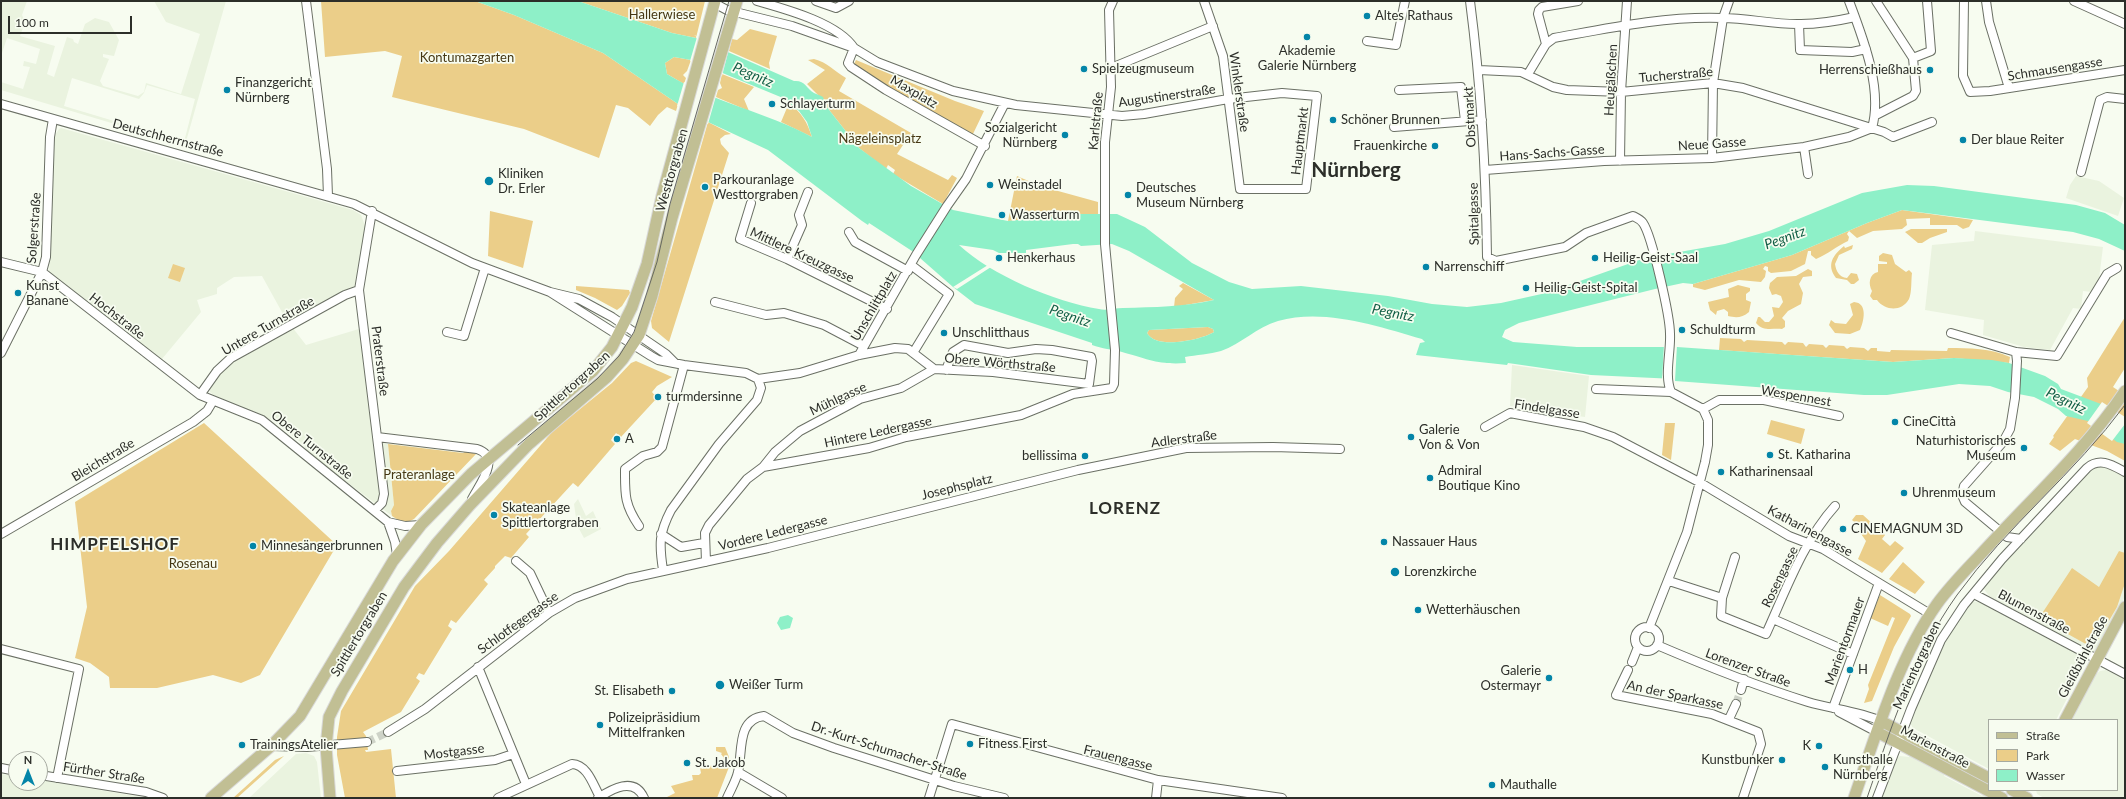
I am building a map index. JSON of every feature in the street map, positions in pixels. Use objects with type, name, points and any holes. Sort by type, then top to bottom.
[{"type":"main road","name":"Westtorgraben","points":[[636,340],[662,259],[725,37],[737,1]]},
{"type":"main road","name":"Westtorgraben","points":[[621,330],[647,264],[662,196],[716,2]]},
{"type":"main road","name":"Spittlertorgraben","points":[[211,798],[293,725],[309,704],[397,555],[421,525],[457,487],[488,458],[592,371],[607,353],[621,330]]},
{"type":"main road","name":"Spittlertorgraben","points":[[330,798],[331,746],[327,728],[334,705],[398,596],[419,566],[470,505],[529,444],[607,377],[636,340]]},
{"type":"main road","name":"Marientorgraben","points":[[1854,798],[1881,721],[1910,652],[1930,614],[1947,591],[2084,443],[2124,392]]},
{"type":"main road","name":"Gleißbühlstraße","points":[[2066,719],[2125,607]]},
{"type":"main road","name":"Marienstraße","points":[[1881,721],[1988,777]]},
{"type":"main road","name":"Marienstraße","points":[[1877,732],[1988,790]]},
{"type":"main road","name":"Marienstraße","points":[[1989,791],[2002,798]]},
{"type":"main road","points":[[2014,791],[2025,796]]},
{"type":"street","points":[[306,1],[327,169],[328,196],[372,212],[448,252],[485,268],[550,292],[579,299],[636,340],[658,360],[684,366],[746,373],[758,378],[800,373],[859,355]]},
{"type":"street","name":"Maxplatz","points":[[757,1],[785,9],[829,27],[848,39],[854,48]]},
{"type":"street","points":[[816,1],[836,8],[850,1]]},
{"type":"street","name":"Winklerstraße","points":[[1204,1],[1223,56],[1240,189]]},
{"type":"street","points":[[1367,41],[1396,45],[1405,1]]},
{"type":"street","name":"Obstmarkt","points":[[1470,1],[1479,70],[1485,166]]},
{"type":"street","points":[[1546,44],[1538,14],[1539,10],[1542,7],[1578,1]]},
{"type":"street","name":"Heugäßchen","points":[[1620,161],[1621,92],[1627,1]]},
{"type":"street","points":[[1712,158],[1713,83],[1723,18],[1729,1]]},
{"type":"street","points":[[1849,1],[1866,49],[1873,82],[1876,115],[1872,128]]},
{"type":"street","points":[[1876,1],[1913,58],[1916,91],[1914,96],[1876,115]]},
{"type":"street","points":[[1913,58],[1930,51],[1927,1]]},
{"type":"street","name":"Schmausengasse","points":[[1964,1],[1963,76],[1970,92],[1990,91],[2125,70]]},
{"type":"street","points":[[1986,1],[1989,22],[2009,88]]},
{"type":"street","points":[[2074,1],[2125,24]]},
{"type":"street","name":"Maxplatz","points":[[716,2],[733,12],[781,23],[854,48],[877,62],[953,91],[1005,103],[1026,106]]},
{"type":"street","name":"Karlstraße","points":[[1112,4],[1109,115],[1105,142],[1104,213],[1107,277],[1110,292],[1115,350],[1114,384],[1112,388]]},
{"type":"street","points":[[1528,74],[1546,44],[1554,38],[1626,24],[1688,18],[1723,18],[1817,24],[1855,17]]},
{"type":"street","points":[[1799,24],[1800,50],[1852,52],[1866,49]]},
{"type":"street","points":[[1110,68],[1213,26]]},
{"type":"street","name":"Maxplatz","points":[[854,48],[848,63],[851,67],[886,90],[985,146]]},
{"type":"street","name":"Obstmarkt","points":[[1479,70],[1521,72],[1528,74]]},
{"type":"street","name":"Tucherstraße","points":[[1528,74],[1553,87],[1567,90],[1621,92],[1713,83],[1743,88],[1872,128],[1884,132],[1892,137],[1932,122]]},
{"type":"street","name":"Obstmarkt","points":[[1399,90],[1461,87],[1465,120]]},
{"type":"street","name":"Augustinerstraße","points":[[1026,106],[1109,115],[1144,114],[1228,99],[1282,93],[1317,96]]},
{"type":"street","name":"Hauptmarkt","points":[[1240,189],[1306,189],[1317,96]]},
{"type":"street","points":[[2081,172],[2100,100],[2107,97],[2125,99]]},
{"type":"street","points":[[985,146],[1005,103]]},
{"type":"street","name":"Deutschherrnstraße","points":[[1,104],[328,196]]},
{"type":"street","name":"Solgerstraße","points":[[1,353],[42,272],[46,258],[50,137],[53,119]]},
{"type":"street","points":[[1394,127],[1465,120],[1482,120]]},
{"type":"street","name":"Neue Gasse","points":[[1620,161],[1712,158],[1804,147],[1849,137],[1872,128]]},
{"type":"street","name":"Unschlittplatz","points":[[859,355],[887,309],[916,255],[947,206],[966,180],[985,146]]},
{"type":"street","points":[[1804,147],[1808,174]]},
{"type":"street","name":"Hans-Sachs-Gasse","points":[[1485,166],[1620,161]]},
{"type":"street","name":"Spitalgasse","points":[[1485,166],[1487,257],[1496,262],[1565,247],[1586,233],[1633,216],[1643,224],[1651,244],[1670,325],[1669,381],[1671,392]]},
{"type":"street","points":[[787,259],[802,225],[799,215],[808,192]]},
{"type":"street","name":"Mittlere Kreuzgasse","points":[[751,203],[740,239],[787,259],[887,309]]},
{"type":"street","name":"Praterstraße","points":[[372,212],[359,290],[384,494],[382,503],[375,510]]},
{"type":"street","points":[[849,232],[855,242],[910,268]]},
{"type":"street","name":"Hochstraße","points":[[1,262],[42,272],[200,395],[213,401]]},
{"type":"street","points":[[447,332],[464,336],[485,268]]},
{"type":"street","name":"Unschlittplatz","points":[[859,355],[895,348],[908,349],[913,352],[949,294],[910,268]]},
{"type":"street","points":[[1951,333],[2016,352],[2056,356],[2107,274],[2117,268]]},
{"type":"street","name":"Untere Turnstraße","points":[[200,395],[218,371],[231,358],[345,295],[359,290]]},
{"type":"street","points":[[715,302],[766,315],[784,313],[824,325],[864,346]]},
{"type":"street","name":"Obere Wörthstraße","points":[[913,352],[934,369],[946,370],[1004,373],[1090,384],[1092,362],[1091,358],[1052,350],[1036,349],[1008,353],[964,345],[953,352],[946,370]]},
{"type":"street","points":[[2016,352],[2017,361],[2012,424],[2007,436],[1967,482],[1962,495],[1965,502],[2001,532],[2011,539],[2021,539]]},
{"type":"street","points":[[639,526],[628,510],[625,489],[625,469],[642,456],[658,452],[662,448],[684,366]]},
{"type":"street","name":"Mühlgasse","points":[[763,467],[774,452],[800,431],[860,399],[901,388],[934,369]]},
{"type":"street","points":[[663,570],[660,549],[661,534],[671,510],[719,444],[757,400],[761,388],[758,378]]},
{"type":"street","name":"Hintere Ledergasse","points":[[706,562],[704,543],[705,533],[709,525],[747,480],[763,467],[869,448],[906,437],[1021,415],[1074,394],[1112,388]]},
{"type":"street","points":[[1596,389],[1671,392],[1703,409],[1708,420],[1708,445],[1687,532],[1669,581],[1649,628]]},
{"type":"street","name":"Wespennest","points":[[1703,409],[1719,400],[1764,400],[1838,416]]},
{"type":"street","name":"Obere Turnstraße","points":[[213,401],[230,406],[262,420],[388,522]]},
{"type":"street","name":"Bleichstraße","points":[[1,534],[193,422],[207,411],[213,401]]},
{"type":"street","name":"Findelgasse","points":[[1485,427],[1510,413],[1584,427],[1614,437],[1682,473]]},
{"type":"street","points":[[377,437],[477,449],[486,453],[488,458]]},
{"type":"street","name":"Adlerstraße","points":[[1032,481],[1186,448],[1273,446],[1340,449]]},
{"type":"street","name":"Spittlertorgraben","points":[[470,505],[488,471],[488,458]]},
{"type":"street","name":"Marientorgraben","points":[[1877,798],[1902,731],[1941,640],[1964,605],[2021,539],[2091,465],[2103,462],[2125,472]]},
{"type":"street","name":"Katharinengasse","points":[[1682,473],[1700,482],[1789,536],[1809,545],[1823,549],[1930,614]]},
{"type":"street","name":"Josephsplatz","points":[[887,517],[1032,481]]},
{"type":"street","name":"Rosengasse","points":[[1722,598],[1721,616],[1766,634],[1817,528],[1835,506]]},
{"type":"street","name":"Vordere Ledergasse","points":[[663,570],[768,548],[887,517]]},
{"type":"street","points":[[397,555],[388,522],[405,526],[421,525]]},
{"type":"street","points":[[661,534],[681,547],[704,543]]},
{"type":"street","points":[[1669,581],[1722,598],[1735,557]]},
{"type":"street","points":[[516,561],[530,573],[549,613]]},
{"type":"street","name":"Schlotfegergasse","points":[[390,731],[425,709],[549,613],[575,598],[627,579],[663,570]]},
{"type":"street","name":"Marientormauer","points":[[1833,708],[1879,583]]},
{"type":"street","name":"Blumenstraße","points":[[1974,594],[2125,674]]},
{"type":"street","points":[[1773,619],[1852,654]]},
{"type":"street","points":[[1649,628],[1657,635],[1657,645],[1648,651],[1638,648],[1635,641],[1636,635],[1640,630],[1649,628]]},
{"type":"street","name":"Lorenzer Straße","points":[[1657,645],[1744,679],[1833,708]]},
{"type":"street","name":"An der Sparkasse","points":[[1638,648],[1616,695],[1729,719],[1758,732],[1762,740],[1743,798]]},
{"type":"street","points":[[1,649],[79,669],[57,778]]},
{"type":"street","name":"Schlotfegergasse","points":[[478,667],[526,784]]},
{"type":"street","name":"An der Sparkasse","points":[[1741,690],[1744,679]]},
{"type":"street","name":"An der Sparkasse","points":[[1729,719],[1736,704]]},
{"type":"street","points":[[1833,708],[1864,714],[1881,721]]},
{"type":"street","points":[[1833,708],[1877,732]]},
{"type":"street","name":"Dr.-Kurt-Schumacher-Straße","points":[[738,772],[744,732],[755,719],[764,716],[793,733],[827,746],[934,779],[1004,798]]},
{"type":"street","name":"Frauengasse","points":[[934,779],[952,724],[1158,780],[1282,798]]},
{"type":"street","points":[[271,746],[293,748],[367,742]]},
{"type":"street","name":"Mostgasse","points":[[397,771],[495,760],[513,754]]},
{"type":"street","points":[[498,798],[568,765],[576,764],[583,768],[599,797],[612,789],[624,785],[633,787],[643,796]]},
{"type":"street","points":[[727,798],[738,772],[782,798]]},
{"type":"street","name":"Fürther Straße","points":[[48,776],[146,792],[163,798]]},
{"type":"street","points":[[929,798],[934,779]]},
{"type":"street","points":[[1156,798],[1158,780]]},
{"type":"shaded area","points":[[1,1],[27,1],[22,15],[25,22],[20,36],[55,46],[47,74],[54,77],[67,37],[73,39],[74,42],[78,44],[85,24],[95,18],[109,22],[119,40],[114,56],[103,54],[103,57],[109,59],[100,81],[103,86],[138,96],[144,92],[146,83],[181,94],[200,34],[166,22],[154,1],[226,1],[185,145],[1,90],[1,82],[23,89],[30,67],[23,66],[24,61],[36,64],[40,49],[7,38],[1,56]],"holes":[[[72,78],[139,99],[144,93],[147,85],[195,99],[184,142],[64,106]]]},
{"type":"shaded area","points":[[61,128],[353,210],[361,215],[365,226],[355,286],[289,323],[306,345],[362,328],[376,441],[388,444],[394,505],[391,511],[392,516],[323,464],[306,450],[304,445],[280,426],[268,418],[216,397],[210,392],[210,386],[230,362],[288,323],[262,276],[234,277],[217,288],[217,294],[197,300],[201,312],[162,359],[49,274],[55,135]]},
{"type":"shaded area","points":[[2076,176],[2099,181],[2124,198],[2118,216],[2066,198],[2070,185]]},
{"type":"shaded area","points":[[1975,231],[2103,247],[2099,279],[2092,292],[2083,291],[2081,309],[2073,308],[2050,350],[2024,347],[1983,335],[1984,320],[1925,310],[1932,245],[1974,241]]},
{"type":"shaded area","points":[[1512,365],[1589,376],[1585,417],[1510,406]]},
{"type":"shaded area","points":[[2099,467],[2109,467],[2125,476],[2125,596],[2120,608],[2094,652],[1989,596],[1984,589],[1985,582],[2058,503],[2091,470]]},
{"type":"shaded area","points":[[578,499],[586,516],[593,511],[601,529],[584,538],[577,525],[574,504]]},
{"type":"shaded area","points":[[1972,601],[1981,603],[2085,658],[2086,661],[2057,719],[1988,719],[1988,768],[1913,728],[1910,723],[1911,717],[1946,640]]},
{"type":"shaded area","points":[[2106,670],[2125,680],[2125,798],[2044,798],[2037,794],[2036,791],[2118,791],[2118,719],[2072,719],[2096,674],[2100,671]]},
{"type":"shaded area","points":[[306,753],[314,756],[317,762],[321,798],[249,798],[296,754]]},
{"type":"shaded area","points":[[1910,755],[1945,773],[1944,776],[1982,796],[1983,794],[1991,798],[1881,798],[1895,760],[1900,756],[1909,757]]},
{"type":"shaded area","points":[[1,774],[8,775],[8,791],[48,791],[48,781],[147,798],[1,798]]},
{"type":"green space","name":"Kontumazgarten","points":[[321,1],[475,1],[514,15],[603,53],[678,104],[676,111],[667,107],[658,115],[650,126],[628,108],[616,105],[599,158],[524,129],[392,97],[402,56],[385,51],[325,57]]},
{"type":"green space","name":"Hallerwiese","points":[[578,1],[705,1],[696,38],[672,33]]},
{"type":"green space","points":[[750,29],[777,36],[769,63],[770,69],[729,51],[732,39],[737,40]]},
{"type":"green space","points":[[674,57],[691,60],[687,71],[683,75],[686,78],[684,84],[667,74],[665,63]]},
{"type":"green space","name":"Nägeleinsplatz","points":[[814,59],[827,64],[846,78],[839,91],[911,133],[897,154],[948,180],[952,175],[957,178],[943,204],[893,174],[895,170],[888,165],[886,169],[859,148],[826,106],[826,103],[807,84],[825,70],[808,60]]},
{"type":"green space","points":[[856,60],[955,101],[984,111],[972,136],[887,87],[854,64]]},
{"type":"green space","points":[[722,74],[754,87],[744,99],[749,111],[716,97],[718,90],[722,88],[720,83]]},
{"type":"green space","points":[[789,103],[804,118],[812,137],[781,122]]},
{"type":"green space","points":[[708,122],[731,134],[725,135],[720,139],[721,144],[729,153],[669,342],[652,328],[651,321]]},
{"type":"green space","points":[[1017,176],[1040,186],[1098,202],[1098,214],[1008,221]]},
{"type":"green space","points":[[1902,210],[1973,220],[1969,227],[1963,229],[1957,225],[1930,225],[1930,218],[1906,219],[1907,225],[1902,229],[1873,231],[1857,238],[1849,231],[1847,234],[1849,237],[1848,241],[1816,259],[1811,255],[1811,251],[1808,251],[1805,264],[1791,271],[1771,273],[1768,271],[1768,267],[1765,266],[1763,269],[1766,271],[1765,277],[1761,282],[1739,280],[1705,290],[1693,287],[1693,284],[1792,255],[1867,223]]},
{"type":"green space","points":[[490,211],[533,221],[523,268],[488,256]]},
{"type":"green space","points":[[1911,229],[1947,229],[1947,232],[1930,238],[1922,243],[1918,243],[1905,232]]},
{"type":"green space","points":[[1853,245],[1852,249],[1839,255],[1835,264],[1837,271],[1842,276],[1847,278],[1851,273],[1857,274],[1859,280],[1854,284],[1851,284],[1847,280],[1836,278],[1831,269],[1831,265],[1832,260],[1840,249],[1844,246],[1845,248]]},
{"type":"green space","points":[[1883,253],[1892,255],[1895,264],[1906,272],[1909,270],[1912,273],[1909,299],[1898,308],[1889,308],[1884,306],[1877,300],[1873,300],[1870,296],[1872,291],[1870,285],[1871,277],[1878,272],[1878,264],[1887,264],[1887,262],[1879,261],[1879,256]]},
{"type":"green space","points":[[173,264],[185,268],[180,282],[168,278]]},
{"type":"green space","points":[[1808,269],[1812,271],[1812,276],[1803,277],[1799,284],[1803,293],[1801,304],[1788,311],[1782,318],[1785,321],[1785,327],[1782,329],[1768,329],[1759,326],[1756,323],[1758,317],[1765,322],[1769,322],[1774,316],[1772,307],[1779,308],[1783,302],[1781,296],[1776,294],[1772,295],[1769,288],[1770,283],[1777,277],[1796,276]]},
{"type":"green space","points":[[1183,283],[1214,300],[1174,307],[1175,298],[1183,289],[1179,286]]},
{"type":"green space","points":[[1738,285],[1750,288],[1750,291],[1746,294],[1746,300],[1751,302],[1749,312],[1739,317],[1734,317],[1728,316],[1728,312],[1724,309],[1717,311],[1716,315],[1710,310],[1708,302],[1729,297],[1728,289]]},
{"type":"green space","points":[[576,286],[629,290],[630,293],[622,306],[617,310],[576,290]]},
{"type":"green space","points":[[1854,302],[1861,306],[1864,313],[1860,330],[1850,334],[1835,333],[1829,325],[1831,320],[1835,323],[1846,324],[1853,315],[1850,304]]},
{"type":"green space","points":[[2125,317],[2125,368],[2113,387],[2125,395],[2125,461],[2107,451],[2075,439],[2060,451],[2049,444],[2054,437],[2053,436],[2088,387],[2087,378]]},
{"type":"green space","points":[[1208,327],[1213,329],[1214,332],[1199,338],[1179,342],[1159,341],[1152,338],[1147,333],[1149,330]]},
{"type":"green space","points":[[1720,338],[1741,339],[1744,342],[1747,340],[1782,342],[1785,345],[1788,342],[1803,343],[1806,347],[1809,344],[1823,345],[1826,348],[1829,345],[1844,346],[1847,349],[1850,347],[1864,348],[1868,351],[1871,348],[1877,348],[1877,351],[1890,352],[1891,350],[1947,351],[1948,348],[1972,348],[1987,350],[2010,357],[2009,363],[1954,358],[1893,362],[1719,350]]},
{"type":"green space","points":[[636,361],[672,377],[657,386],[652,392],[657,398],[621,437],[616,433],[611,440],[615,444],[578,487],[573,483],[526,534],[529,537],[511,558],[505,556],[495,566],[495,568],[484,580],[488,584],[456,623],[451,620],[448,626],[452,629],[424,675],[419,673],[416,678],[420,681],[401,712],[363,732],[366,736],[368,750],[365,750],[366,752],[391,749],[396,798],[345,798],[337,755],[337,737],[341,711],[415,586],[449,551],[553,431],[612,383],[631,363]]},
{"type":"green space","points":[[1771,420],[1805,429],[1801,444],[1767,434]]},
{"type":"green space","name":"Rosenau","points":[[204,423],[337,545],[260,675],[241,683],[213,675],[157,688],[110,688],[109,677],[90,663],[75,658],[87,607],[75,502]]},
{"type":"green space","points":[[1665,423],[1675,423],[1671,460],[1662,455]]},
{"type":"green space","name":"Prateranlage","points":[[388,444],[463,453],[466,451],[476,454],[414,519],[404,524],[392,516],[391,511],[394,505]]},
{"type":"green space","points":[[1856,515],[1863,515],[1885,535],[1882,539],[1890,546],[1895,541],[1904,548],[1882,573],[1858,559],[1866,541],[1859,531],[1861,528],[1852,520]]},
{"type":"green space","points":[[2119,551],[2125,553],[2125,583],[2117,607],[2093,648],[2039,618],[2072,568],[2099,587]]},
{"type":"green space","points":[[1903,562],[1925,582],[1915,594],[1889,579]]},
{"type":"green space","points":[[1880,595],[1911,616],[1894,647],[1872,701],[1864,703],[1869,689],[1868,685],[1895,618],[1892,617],[1888,626],[1870,618]]},
{"type":"green space","points":[[716,747],[725,747],[729,757],[727,765],[729,767],[717,798],[665,798],[675,793],[671,786],[693,780],[692,775],[699,775],[701,773],[700,768],[703,769],[704,767],[708,766],[709,768],[709,766],[721,764],[720,763],[724,758],[721,754],[722,753],[716,751]]},
{"type":"green space","points":[[284,756],[237,798],[233,798],[275,760]]},
{"type":"water","name":"Pegnitz","points":[[475,1],[578,1],[672,33],[696,38],[794,81],[803,83],[811,91],[823,97],[826,106],[859,148],[911,186],[953,210],[1008,221],[1075,214],[1117,214],[1145,227],[1192,263],[1229,282],[1252,289],[1301,286],[1388,296],[1432,304],[1467,307],[1501,303],[1546,293],[1645,258],[1725,244],[1769,231],[1862,193],[1907,185],[1934,186],[2076,205],[2105,213],[2125,225],[2125,251],[2099,239],[2073,232],[1902,210],[1867,223],[1792,255],[1693,284],[1683,283],[1655,289],[1519,323],[1505,330],[1502,337],[1513,342],[1577,347],[1677,347],[1893,362],[1954,358],[1992,360],[2009,363],[2045,376],[2058,384],[2061,389],[2101,404],[2125,419],[2125,444],[2117,442],[2088,421],[2066,416],[2058,409],[2034,397],[2008,392],[1990,386],[1959,384],[1887,395],[1864,395],[1675,381],[1675,379],[1591,375],[1508,363],[1507,365],[1416,355],[1420,343],[1425,342],[1422,339],[1369,324],[1350,320],[1314,316],[1278,321],[1263,327],[1221,351],[1185,357],[1186,363],[1160,362],[1092,345],[1092,343],[975,304],[912,251],[869,223],[868,225],[862,221],[768,150],[708,122],[678,104],[603,53],[514,15]],"holes":[[[674,57],[691,60],[783,98],[799,111],[807,122],[812,137],[794,128],[684,84],[667,74],[665,63]],[[1073,244],[1078,244],[1081,246],[1112,244],[1129,251],[1214,300],[1158,307],[1102,310],[1063,300],[1024,286],[988,267],[959,245],[993,250],[999,253],[1026,253],[1026,250]],[[1208,327],[1213,329],[1214,332],[1199,338],[1179,342],[1169,342],[1159,341],[1152,338],[1147,333],[1149,330]]]},
{"type":"water","points":[[788,615],[793,618],[790,628],[781,630],[777,623],[780,617]]},
{"type":"pier","points":[[694,35],[729,49],[722,76],[690,61],[697,37]]},
{"type":"pier","points":[[684,82],[716,96],[708,124],[677,106]]},
{"type":"pier","points":[[988,265],[991,267],[957,289],[953,287]]},
{"type":"pier","points":[[1664,345],[1677,345],[1675,381],[1662,380]]},
{"type":"pier","points":[[2102,402],[2125,417],[2125,424],[2112,441],[2087,423]]},
{"type":"tunnel","points":[[1736,704],[1741,690]]},
{"type":"tunnel","points":[[367,742],[388,732]]},
{"type":"tram line","points":[[518,445],[597,379],[619,356],[634,332],[657,262],[670,204],[729,1]]},
{"type":"tram line","points":[[1867,798],[1885,745],[1916,667],[1928,642],[1957,595],[1997,546],[2085,454],[2125,405]]},
{"type":"place","name":"Altes Rathaus","points":[[1367,16]]},
{"type":"place","name":"Akademie Galerie Nürnberg","points":[[1307,37]]},
{"type":"place","name":"Spielzeugmuseum","points":[[1084,69]]},
{"type":"place","name":"Herrenschießhaus","points":[[1930,70]]},
{"type":"place","name":"Finanzgericht Nürnberg","points":[[227,90]]},
{"type":"place","name":"Schlayerturm","points":[[772,104]]},
{"type":"place","name":"Schöner Brunnen","points":[[1333,120]]},
{"type":"place","name":"Sozialgericht Nürnberg","points":[[1065,135]]},
{"type":"place","name":"Der blaue Reiter","points":[[1963,140]]},
{"type":"place","name":"Frauenkirche","points":[[1435,146]]},
{"type":"place","name":"Kliniken Dr. Erler","points":[[489,181]]},
{"type":"place","name":"Weinstadel","points":[[990,185]]},
{"type":"place","name":"Parkouranlage Westtorgraben","points":[[705,187]]},
{"type":"place","name":"Deutsches Museum Nürnberg","points":[[1128,195]]},
{"type":"place","name":"Wasserturm","points":[[1002,215]]},
{"type":"place","name":"Henkerhaus","points":[[999,258]]},
{"type":"place","name":"Heilig-Geist-Saal","points":[[1595,258]]},
{"type":"place","name":"Narrenschiff","points":[[1426,267]]},
{"type":"place","name":"Heilig-Geist-Spital","points":[[1526,288]]},
{"type":"place","name":"Kunst Banane","points":[[18,293]]},
{"type":"place","name":"Schuldturm","points":[[1682,330]]},
{"type":"place","name":"Unschlitthaus","points":[[944,333]]},
{"type":"place","name":"turmdersinne","points":[[658,397]]},
{"type":"place","name":"CineCittà","points":[[1895,422]]},
{"type":"place","name":"Galerie Von & Von","points":[[1411,437]]},
{"type":"place","name":"A","points":[[617,439]]},
{"type":"place","name":"Naturhistorisches Museum","points":[[2024,448]]},
{"type":"place","name":"St. Katharina","points":[[1770,455]]},
{"type":"place","name":"bellissima","points":[[1085,456]]},
{"type":"place","name":"Katharinensaal","points":[[1721,472]]},
{"type":"place","name":"Admiral Boutique Kino","points":[[1430,478]]},
{"type":"place","name":"Uhrenmuseum","points":[[1904,493]]},
{"type":"place","name":"Skateanlage Spittlertorgraben","points":[[494,515]]},
{"type":"place","name":"CINEMAGNUM 3D","points":[[1843,529]]},
{"type":"place","name":"Nassauer Haus","points":[[1384,542]]},
{"type":"place","name":"Minnesängerbrunnen","points":[[253,546]]},
{"type":"place","name":"Lorenzkirche","points":[[1395,572]]},
{"type":"place","name":"Wetterhäuschen","points":[[1418,610]]},
{"type":"place","name":"H","points":[[1850,670]]},
{"type":"place","name":"Galerie Ostermayr","points":[[1549,678]]},
{"type":"place","name":"Weißer Turm","points":[[720,685]]},
{"type":"place","name":"St. Elisabeth","points":[[672,691]]},
{"type":"place","name":"Polizeipräsidium Mittelfranken","points":[[600,725]]},
{"type":"place","name":"Fitness First","points":[[970,744]]},
{"type":"place","name":"TrainingsAtelier","points":[[242,745]]},
{"type":"place","name":"K","points":[[1819,746]]},
{"type":"place","name":"Kunstbunker","points":[[1782,760]]},
{"type":"place","name":"St. Jakob","points":[[687,763]]},
{"type":"place","name":"Kunsthalle Nürnberg","points":[[1825,767]]},
{"type":"place","name":"Mauthalle","points":[[1492,785]]},
{"type":"district","name":"Nürnberg","points":[[1356,170]]},
{"type":"district","name":"LORENZ","points":[[1125,509]]},
{"type":"district","name":"HIMPFELSHOF","points":[[115,545]]}]
